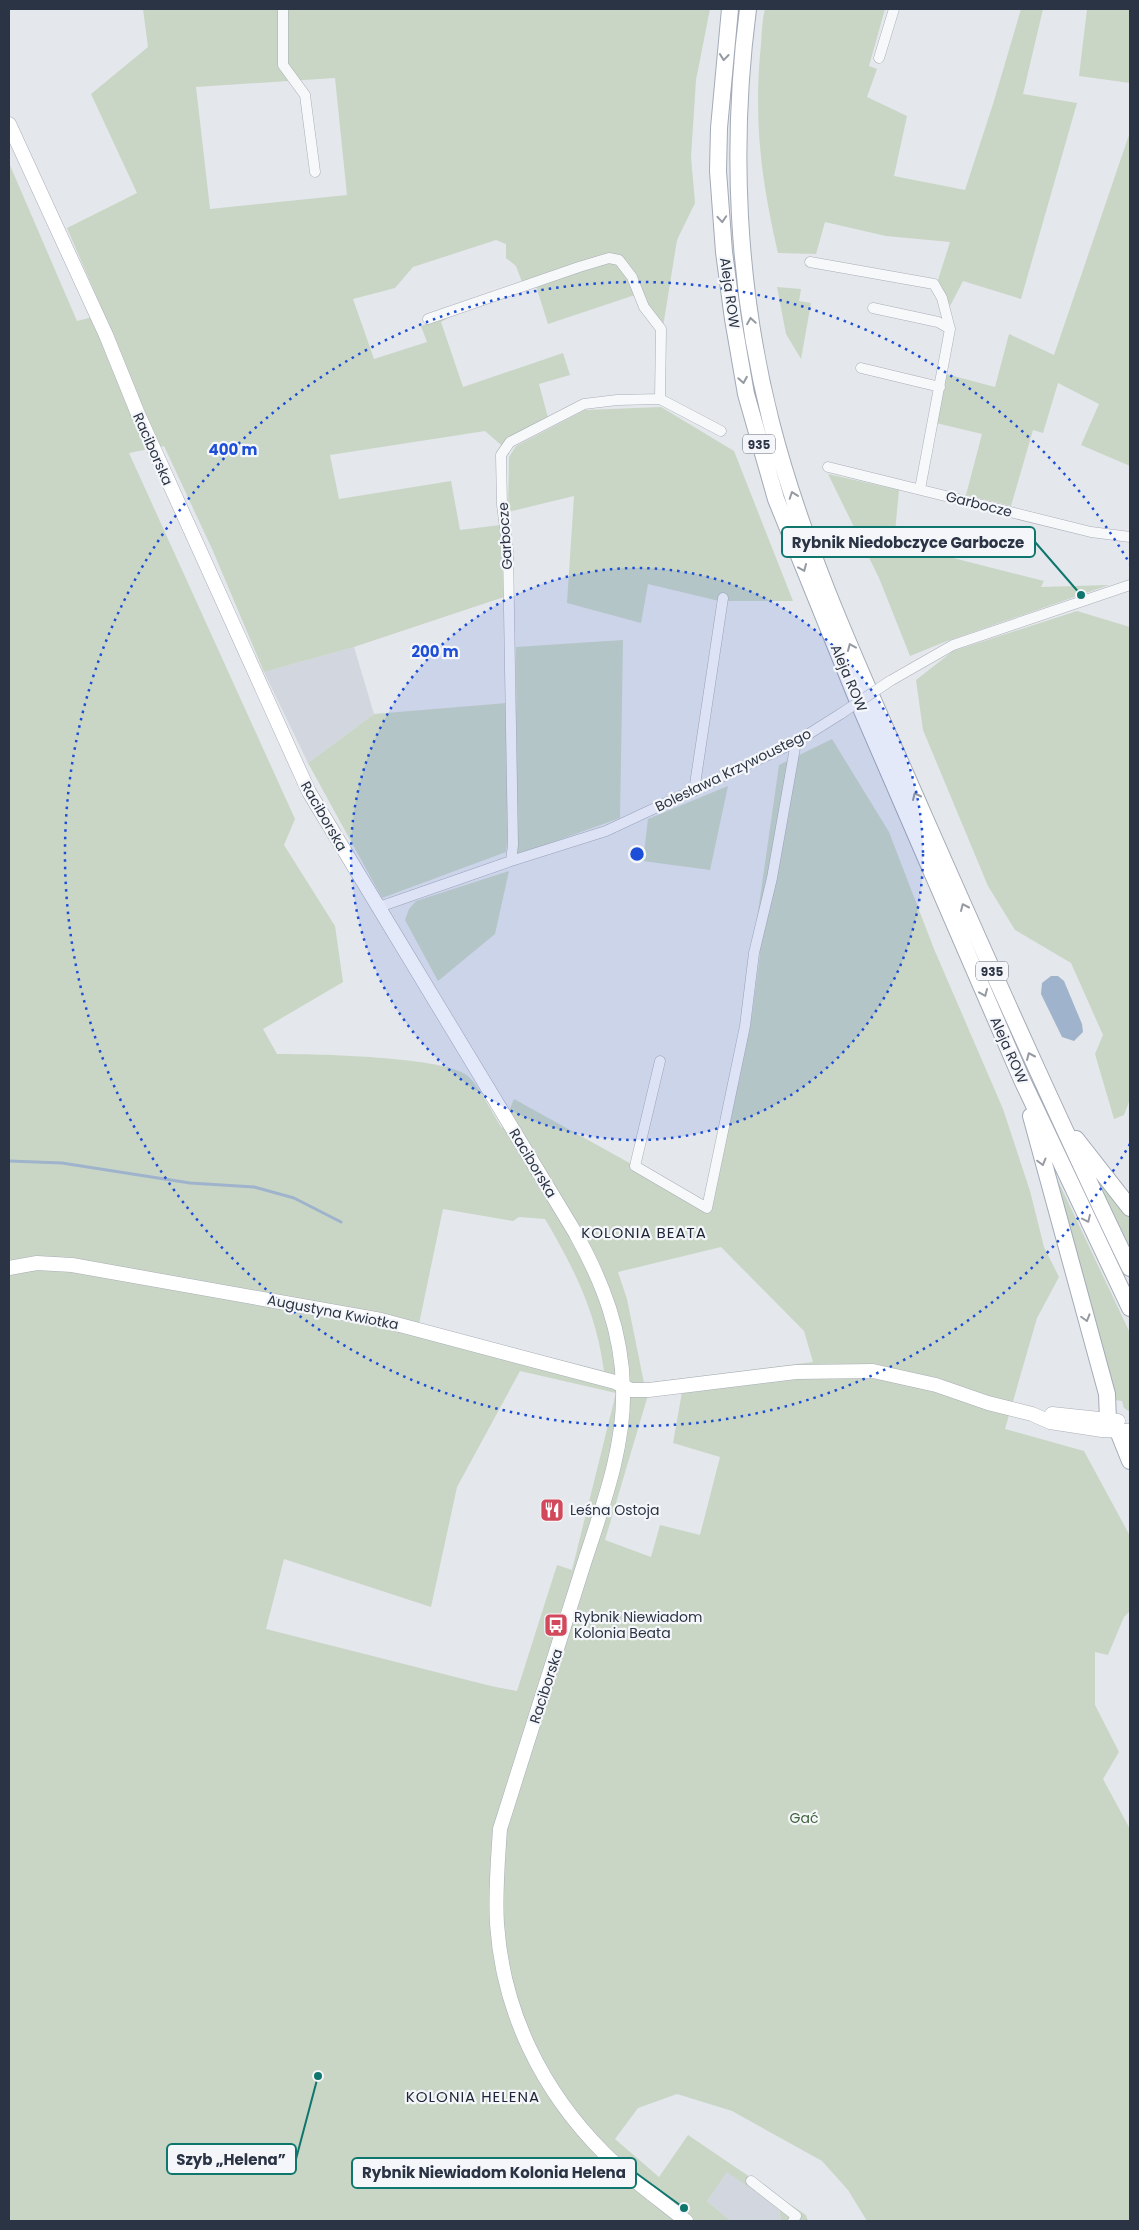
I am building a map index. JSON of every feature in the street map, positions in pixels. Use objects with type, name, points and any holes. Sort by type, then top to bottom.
[{"type":"main road","name":"Aleja ROW","points":[[730,9],[721,88],[718,171],[724,252],[732,319],[746,394],[776,500],[799,559],[1022,1080],[1130,1308]]},
{"type":"main road","name":"Aleja ROW","points":[[748,9],[738,127],[738,186],[746,287],[771,421],[790,487],[834,607],[1050,1100],[1130,1268]]},
{"type":"main road","name":"Raciborska","points":[[9,124],[106,335],[138,414],[309,792],[590,1260],[615,1326],[624,1387],[620,1433],[607,1491],[500,1829],[496,1887],[497,1924],[510,1996],[532,2057],[546,2082],[568,2113],[604,2153],[686,2221]]},
{"type":"main road","points":[[1022,1080],[1042,1161],[1108,1394],[1122,1426],[1130,1461]]},
{"type":"main road","points":[[1050,1100],[1091,1159],[1130,1208]]},
{"type":"main road","name":"Augustyna Kwiotka","points":[[9,1268],[37,1263],[72,1265],[381,1320],[615,1382],[631,1390],[649,1390],[796,1372],[873,1371],[936,1385],[1032,1414],[1053,1414],[1122,1426]]},
{"type":"street","points":[[283,9],[284,65],[306,95],[315,172]]},
{"type":"street","points":[[879,58],[894,9]]},
{"type":"street","points":[[428,319],[579,267],[609,258],[620,260],[632,277],[644,307],[661,329],[660,399]]},
{"type":"street","points":[[810,262],[934,284],[942,298],[950,329],[920,489]]},
{"type":"street","points":[[873,308],[938,322],[950,329]]},
{"type":"street","points":[[861,368],[940,387]]},
{"type":"street","name":"Garbocze","points":[[511,860],[513,844],[508,551],[502,505],[502,454],[510,442],[584,404],[616,400],[660,399],[721,431]]},
{"type":"street","name":"Garbocze","points":[[828,467],[1091,532],[1130,537]]},
{"type":"street","name":"Bolesława Krzywoustego","points":[[379,907],[511,860],[606,831],[796,742],[890,681],[953,645],[1130,585]]},
{"type":"street","points":[[694,791],[723,598]]},
{"type":"street","points":[[660,1061],[635,1166],[707,1208],[745,1026],[754,954],[772,878],[796,742]]},
{"type":"street","points":[[751,2181],[796,2216],[793,2221]]},
{"type":"shaded area","points":[[354,647],[374,714],[308,763],[264,672]]},
{"type":"shaded area","points":[[727,2171],[779,2208],[781,2221],[731,2221],[707,2201]]},
{"type":"green space","name":"Gać","points":[[143,9],[710,9],[696,80],[691,157],[695,203],[677,240],[663,327],[652,314],[619,257],[606,254],[522,282],[516,266],[506,258],[506,244],[496,240],[413,267],[395,288],[353,299],[374,359],[427,342],[421,326],[458,312],[441,322],[463,387],[563,353],[570,375],[539,384],[548,418],[501,445],[485,431],[330,455],[339,499],[451,481],[460,530],[500,525],[504,597],[354,647],[264,672],[213,551],[164,446],[129,453],[295,819],[284,845],[335,926],[343,982],[263,1029],[277,1054],[408,1060],[456,1070],[469,1077],[473,1082],[502,1128],[514,1099],[635,1166],[709,1212],[752,1015],[760,954],[754,940],[779,765],[832,739],[889,832],[934,949],[1003,1109],[1030,1191],[1044,1247],[1059,1277],[1037,1318],[1005,1429],[1084,1451],[1130,1536],[1130,1611],[1124,1617],[1108,1655],[1095,1652],[1095,1705],[1119,1752],[1103,1779],[1130,1829],[1130,2221],[867,2221],[848,2190],[822,2161],[732,2111],[677,2094],[638,2108],[615,2139],[659,2177],[688,2135],[806,2215],[808,2221],[781,2221],[779,2208],[727,2172],[707,2201],[731,2221],[9,2221],[9,163],[77,321],[104,314],[67,228],[137,193],[91,94],[148,47]],"holes":[[[335,78],[347,195],[210,209],[196,87]],[[443,1209],[513,1221],[519,1217],[545,1219],[575,1274],[590,1310],[604,1371],[419,1324]],[[721,1247],[804,1331],[813,1362],[644,1383],[627,1299],[618,1272]],[[520,1371],[616,1393],[572,1570],[557,1565],[517,1691],[266,1629],[284,1559],[431,1607],[457,1487]],[[682,1392],[673,1443],[720,1457],[700,1535],[660,1525],[651,1557],[605,1540],[648,1395]]]},
{"type":"green space","points":[[765,9],[885,9],[869,66],[877,69],[867,97],[907,116],[894,176],[965,190],[1021,9],[1043,9],[1023,94],[1077,103],[1021,299],[963,281],[950,306],[938,280],[950,242],[886,236],[825,222],[816,254],[778,253],[764,179],[759,131],[758,81]]},
{"type":"green space","points":[[1087,9],[1130,9],[1130,83],[1079,76]]},
{"type":"green space","points":[[1130,132],[1130,466],[1081,445],[1099,404],[1058,383],[1043,433],[1033,430],[1011,506],[966,495],[982,434],[936,423],[946,374],[995,387],[1009,334],[1054,355]]},
{"type":"green space","points":[[606,262],[619,263],[628,275],[635,295],[548,324],[536,286]]},
{"type":"green space","points":[[777,287],[801,289],[799,301],[811,303],[801,359],[786,334]]},
{"type":"green space","points":[[661,407],[734,451],[793,601],[719,601],[648,584],[641,623],[567,603],[574,496],[508,512],[509,457],[516,446],[585,410]]},
{"type":"green space","points":[[828,474],[899,490],[894,543],[1044,581],[1041,587],[1109,585],[947,641],[910,656],[879,578]]},
{"type":"green space","points":[[1077,611],[1130,627],[1130,1099],[1124,1115],[1114,1119],[1095,1054],[1103,1035],[1071,963],[1015,930],[988,886],[923,730],[916,680],[953,651]]},
{"type":"green space","points":[[623,640],[620,818],[517,855],[516,647]]},
{"type":"green space","points":[[507,703],[508,833],[506,852],[382,898],[308,763],[374,714]]},
{"type":"green space","points":[[728,786],[710,870],[643,861],[648,819]]},
{"type":"green space","points":[[509,871],[495,934],[438,981],[405,920],[409,909],[416,901]]},
{"type":"green space","points":[[1042,1147],[1130,1333],[1130,1412],[1124,1408],[1122,1401],[1115,1400]]},
{"type":"green space","points":[[1085,1158],[1130,1215],[1130,1250]]},
{"type":"water","points":[[1051,976],[1058,976],[1064,981],[1082,1024],[1083,1032],[1074,1041],[1062,1037],[1041,994],[1042,983]]},
{"type":"waterway","points":[[9,1161],[62,1163],[190,1183],[254,1187],[294,1198],[341,1222]]},
{"type":"place","name":"Rybnik Niedobczyce Garbocze","points":[[1081,595]]},
{"type":"place","name":"Leśna Ostoja","points":[[552,1510]]},
{"type":"place","name":"Rybnik Niewiadom Kolonia Beata","points":[[556,1625]]},
{"type":"place","name":"Szyb „Helena”","points":[[318,2076]]},
{"type":"place","name":"Rybnik Niewiadom Kolonia Helena","points":[[684,2208]]},
{"type":"district","name":"KOLONIA BEATA","points":[[644,1232]]},
{"type":"district","name":"KOLONIA HELENA","points":[[473,2096]]}]
